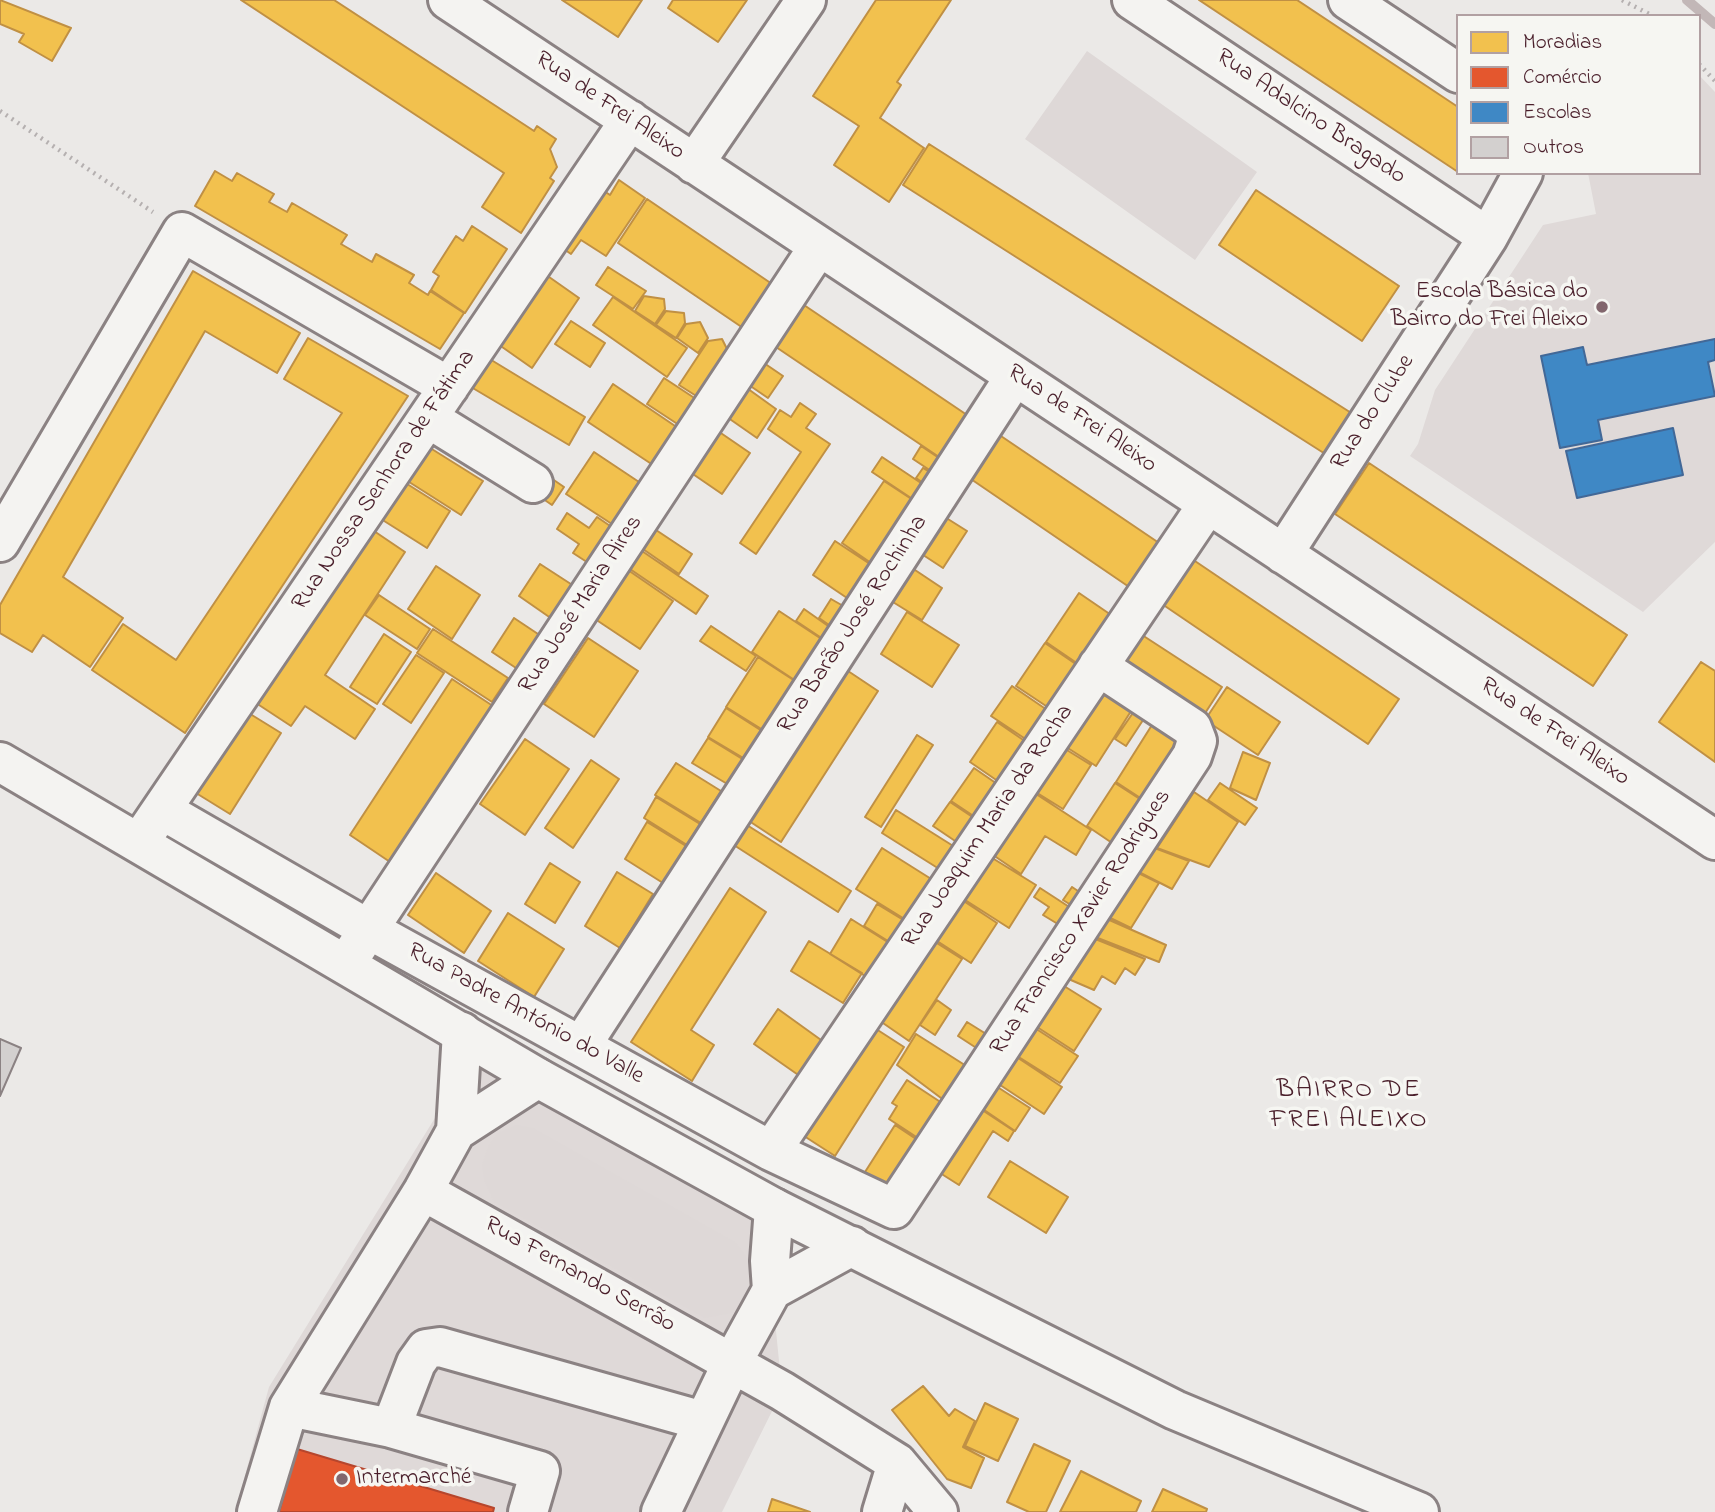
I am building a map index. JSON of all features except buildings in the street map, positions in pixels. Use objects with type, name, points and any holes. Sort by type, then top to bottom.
[{"type":"street","name":"Rua de Frei Aleixo","points":[[448,0],[1715,840]]},
{"type":"street","points":[[694,164],[806,0]]},
{"type":"street","name":"Rua Adalcino Bragado","points":[[1132,0],[1488,237]]},
{"type":"street","points":[[1348,0],[1456,72]]},
{"type":"street","name":"Rua Nossa Senhora de Fátima","points":[[140,842],[630,120]]},
{"type":"street","name":"Rua do Clube","points":[[1283,554],[1488,237],[1522,175]]},
{"type":"street","points":[[0,542],[182,232],[449,387]]},
{"type":"street","name":"Rua José Maria Aires","points":[[346,964],[819,246]]},
{"type":"street","name":"Rua Barão José Rochinha","points":[[581,1046],[1015,376]]},
{"type":"street","points":[[428,418],[533,483]]},
{"type":"street","name":"Rua Joaquim Maria da Rocha","points":[[771,1151],[1208,505]]},
{"type":"street","name":"Rua Francisco Xavier Rodrigues","points":[[894,1209],[1192,756],[1196,741],[1192,728],[1098,666]]},
{"type":"street","points":[[0,762],[538,1078],[774,1208],[1175,1410],[1419,1512]]},
{"type":"street","name":"Rua Padre António do Valle","points":[[162,810],[368,929],[771,1151],[894,1209]]},
{"type":"street","points":[[257,1512],[289,1407],[423,1191],[456,1131],[463,1032]]},
{"type":"street","points":[[456,1131],[538,1078]]},
{"type":"street","name":"Rua Fernando Serrão","points":[[423,1191],[733,1361],[897,1463],[938,1512]]},
{"type":"street","points":[[772,1290],[770,1261],[774,1208]]},
{"type":"street","points":[[662,1512],[703,1421],[772,1290],[852,1246]]},
{"type":"street","points":[[391,1429],[416,1363],[426,1349],[440,1347],[703,1421]]},
{"type":"street","points":[[289,1407],[391,1429],[540,1471],[528,1512]]},
{"type":"street","points":[[882,1512],[897,1463]]},
{"type":"path","points":[[1622,0],[1650,14]]},
{"type":"path","points":[[1701,66],[1715,81]]},
{"type":"path","points":[[0,111],[182,232]]},
{"type":"shaded area","points":[[1087,51],[1257,172],[1195,260],[1025,139]]},
{"type":"shaded area","name":"Escola Básica do Bairro do Frei Aleixo","points":[[1701,77],[1715,92],[1715,542],[1643,612],[1410,456],[1418,444],[1435,390],[1543,225],[1596,214],[1588,175],[1701,175]]},
{"type":"shaded area","points":[[443,1020],[774,1208],[772,1291],[782,1391],[722,1512],[235,1512],[269,1387],[438,1113]]},
{"type":"shaded area","points":[[516,1125],[533,1128],[735,1242],[749,1261],[752,1287],[743,1303],[732,1313],[705,1318],[494,1202],[484,1179],[482,1165],[488,1147],[498,1133]]},
{"type":"waterway","points":[[1687,0],[1715,24]]},
{"type":"place","name":"Escola Básica do Bairro do Frei Aleixo","points":[[1602,307]]},
{"type":"place","name":"Intermarché","points":[[342,1479]]},
{"type":"district","name":"BAIRRO DE FREI ALEIXO","points":[[1349,1107]]}]
